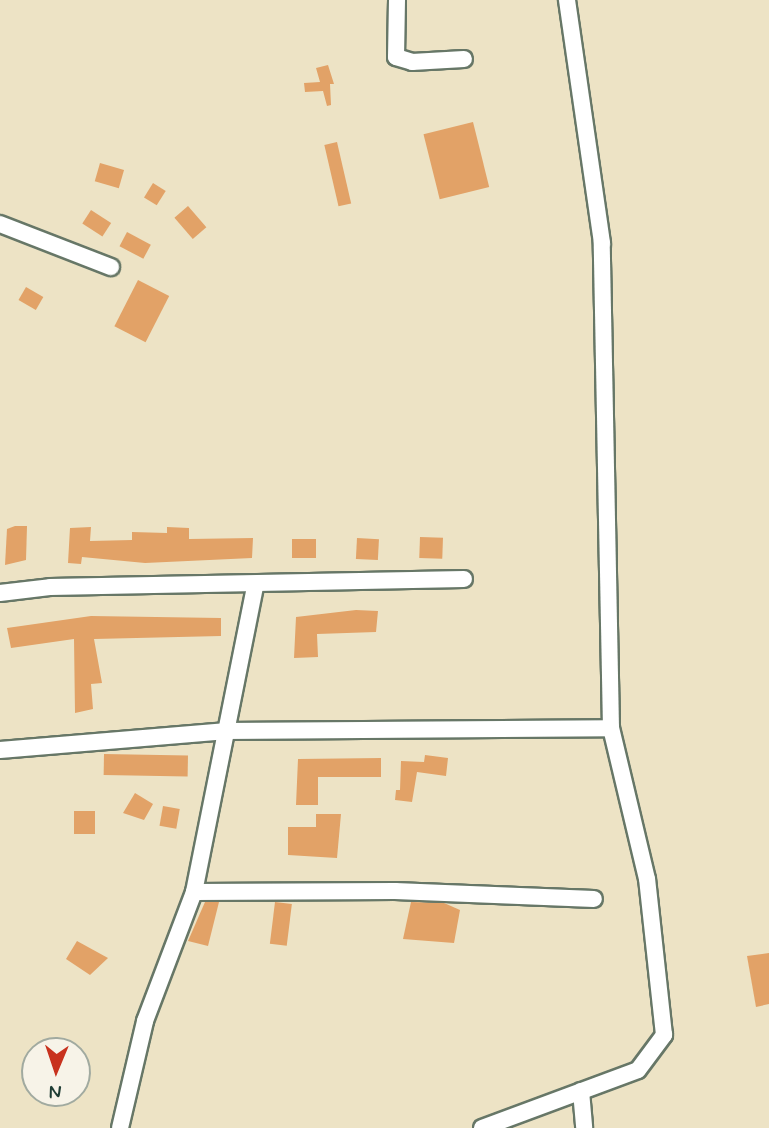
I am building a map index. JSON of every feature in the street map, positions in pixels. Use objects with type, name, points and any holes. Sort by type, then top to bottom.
[{"type":"street","points":[[397,0],[396,57],[412,62],[464,59]]},
{"type":"street","points":[[482,1128],[510,1122],[638,1070],[664,1035],[647,879],[611,728],[602,243],[567,0]]},
{"type":"street","points":[[0,224],[111,267]]},
{"type":"street","points":[[0,593],[50,587],[255,586],[464,579]]},
{"type":"street","points":[[121,1128],[145,1021],[194,892],[255,586]]},
{"type":"street","points":[[0,750],[224,731],[611,728]]},
{"type":"street","points":[[194,892],[395,891],[594,899]]},
{"type":"street","points":[[582,1091],[584,1128]]},
{"type":"building","points":[[328,65],[334,84],[330,84],[331,105],[327,106],[323,91],[305,92],[304,83],[320,82],[316,68]]},
{"type":"building","points":[[473,122],[489,187],[440,199],[424,134]]},
{"type":"building","points":[[337,142],[351,203],[339,206],[324,145]]},
{"type":"building","points":[[100,163],[124,170],[119,188],[95,181]]},
{"type":"building","points":[[153,183],[166,191],[157,205],[144,197]]},
{"type":"building","points":[[188,206],[206,227],[193,239],[174,218]]},
{"type":"building","points":[[91,210],[111,223],[102,236],[82,223]]},
{"type":"building","points":[[127,232],[151,245],[143,259],[119,246]]},
{"type":"building","points":[[138,280],[169,296],[146,342],[114,326]]},
{"type":"building","points":[[26,287],[43,297],[36,310],[18,300]]},
{"type":"building","points":[[27,526],[26,560],[5,565],[7,529]]},
{"type":"building","points":[[91,527],[90,541],[132,540],[132,532],[167,533],[167,527],[189,528],[189,539],[253,538],[252,558],[145,563],[82,557],[81,564],[68,563],[70,528]]},
{"type":"building","points":[[420,537],[443,538],[442,559],[419,558]]},
{"type":"building","points":[[357,538],[379,539],[378,560],[356,559]]},
{"type":"building","points":[[292,539],[316,539],[316,558],[292,558]]},
{"type":"building","points":[[356,610],[378,611],[376,632],[317,634],[318,657],[294,658],[296,617]]},
{"type":"building","points":[[91,616],[221,618],[221,636],[94,639],[102,683],[91,684],[93,709],[75,713],[74,639],[11,648],[7,628]]},
{"type":"building","points":[[104,754],[188,755],[188,776],[104,775]]},
{"type":"building","points":[[425,755],[448,758],[446,776],[417,772],[412,802],[395,800],[396,790],[400,790],[401,761],[424,762]]},
{"type":"building","points":[[381,758],[381,777],[318,777],[318,805],[296,805],[298,759]]},
{"type":"building","points":[[135,793],[153,804],[144,820],[123,813]]},
{"type":"building","points":[[163,806],[180,809],[176,829],[160,826]]},
{"type":"building","points":[[74,811],[95,811],[95,834],[74,834]]},
{"type":"building","points":[[316,814],[341,814],[337,858],[288,855],[288,827],[316,827]]},
{"type":"building","points":[[205,902],[219,902],[208,946],[188,941]]},
{"type":"building","points":[[275,902],[292,904],[287,946],[270,944]]},
{"type":"building","points":[[411,902],[444,903],[460,910],[454,943],[403,939]]},
{"type":"building","points":[[77,941],[108,958],[90,975],[66,959]]},
{"type":"building","points":[[769,953],[769,1004],[756,1007],[747,956]]}]
